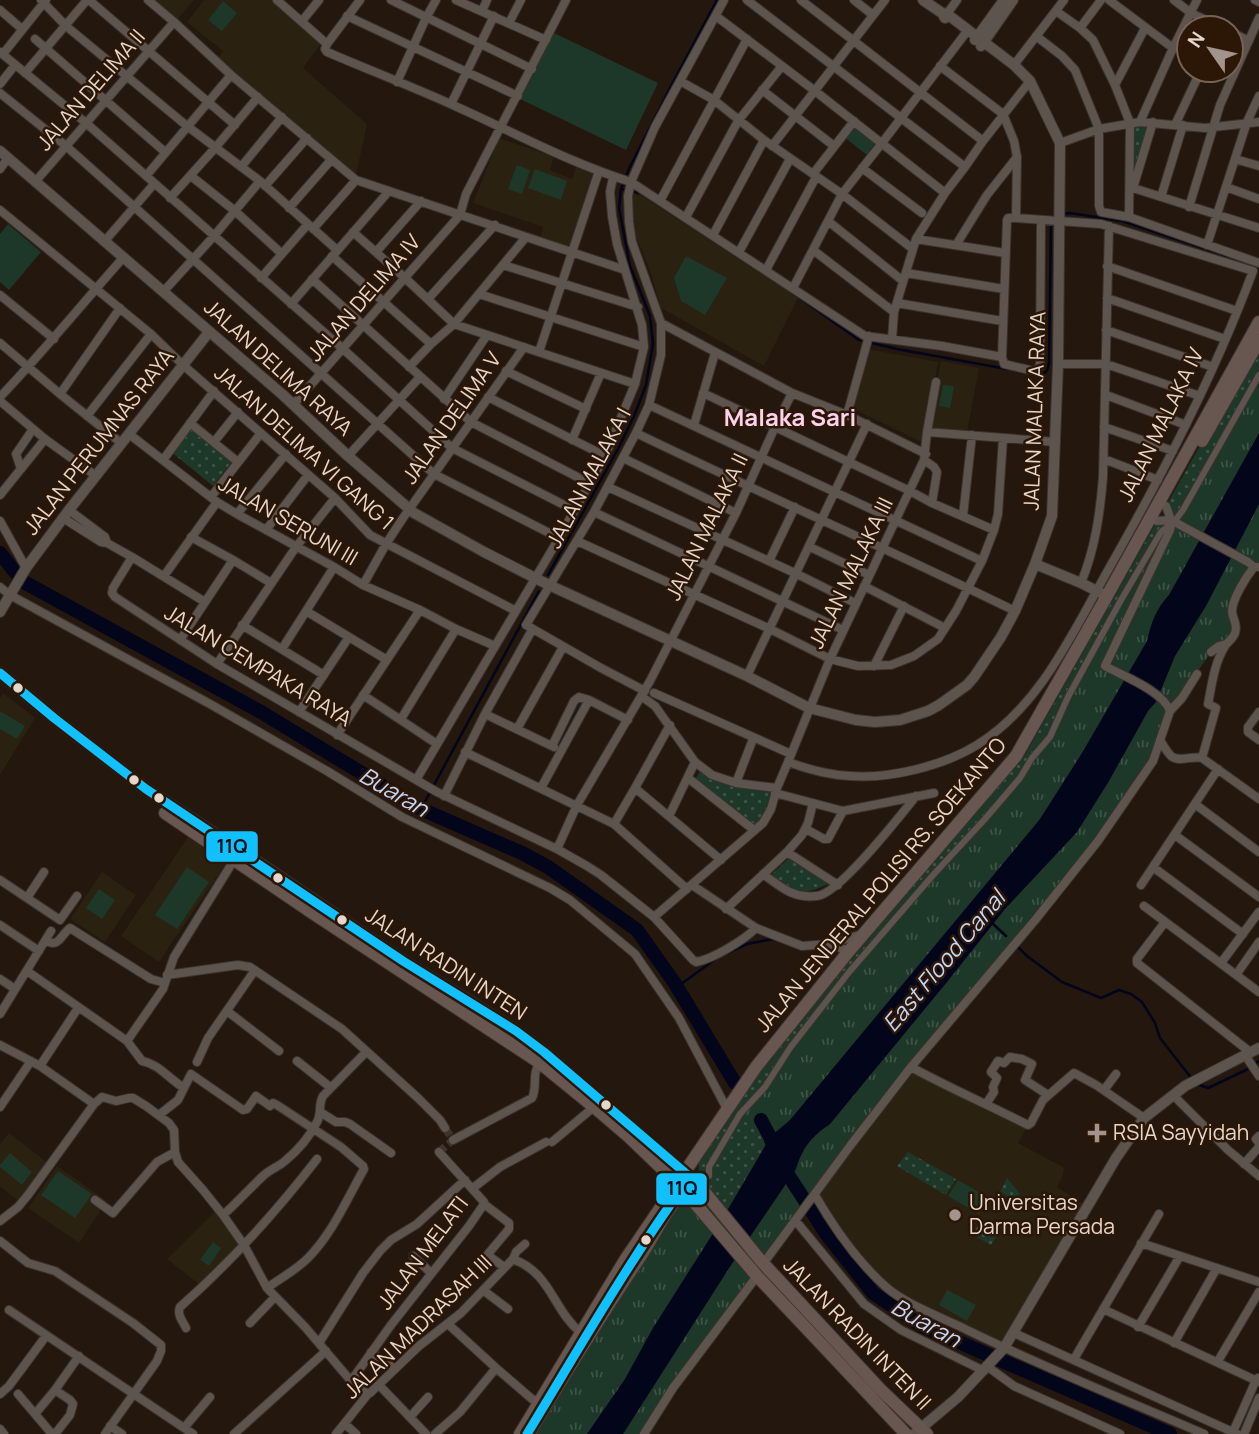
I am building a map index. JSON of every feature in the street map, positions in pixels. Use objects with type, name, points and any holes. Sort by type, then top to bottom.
[{"type":"main road","name":"JALAN JENDERAL POLISI RS. SOEKANTO","points":[[685,1188],[733,1108],[759,1077],[860,939],[1016,756],[1101,593],[1259,322]]},
{"type":"main road","name":"JALAN JENDERAL POLISI RS. SOEKANTO","points":[[759,1077],[846,950],[860,939],[1025,755],[1259,341]]},
{"type":"main road","name":"JALAN RADIN INTEN","points":[[0,673],[146,789],[263,866],[316,909],[540,1063],[685,1188]]},
{"type":"main road","name":"JALAN RADIN INTEN","points":[[0,683],[142,797],[234,860],[516,1031],[544,1052],[685,1188]]},
{"type":"main road","name":"JALAN JENDERAL POLISI RS. SOEKANTO","points":[[685,1188],[733,1108]]},
{"type":"main road","points":[[685,1188],[709,1198],[758,1267]]},
{"type":"main road","points":[[685,1188],[701,1211],[758,1267]]},
{"type":"main road","points":[[520,1434],[625,1260],[685,1188]]},
{"type":"main road","points":[[529,1434],[620,1281],[685,1188]]},
{"type":"main road","name":"JALAN RADIN INTEN II","points":[[758,1267],[872,1380],[920,1432]]},
{"type":"main road","name":"JALAN RADIN INTEN II","points":[[758,1267],[906,1434]]},
{"type":"street","points":[[25,73],[88,0],[235,125]]},
{"type":"street","points":[[148,0],[231,75],[356,180],[261,278]]},
{"type":"street","points":[[302,21],[319,0]]},
{"type":"street","points":[[327,48],[360,0]]},
{"type":"street","points":[[391,0],[532,69]]},
{"type":"street","points":[[397,82],[436,0]]},
{"type":"street","points":[[456,0],[546,40]]},
{"type":"street","points":[[482,11],[486,0]]},
{"type":"street","points":[[509,23],[521,0]]},
{"type":"street","points":[[460,215],[466,194],[566,0]]},
{"type":"street","points":[[416,780],[605,456],[635,384],[644,347],[642,325],[638,301],[617,244],[610,192],[625,183],[724,0]]},
{"type":"street","points":[[747,0],[965,167]]},
{"type":"street","points":[[801,0],[983,141]]},
{"type":"street","points":[[854,0],[873,15]]},
{"type":"street","points":[[772,146],[885,0]]},
{"type":"street","points":[[923,0],[979,41]]},
{"type":"street","points":[[944,15],[957,0]]},
{"type":"street","points":[[979,41],[1004,0]]},
{"type":"street","points":[[979,41],[1013,0]]},
{"type":"street","points":[[1014,65],[1064,0]]},
{"type":"street","points":[[1080,28],[1101,0]]},
{"type":"street","points":[[1109,0],[1173,48]]},
{"type":"street","points":[[1174,0],[1191,13]]},
{"type":"street","points":[[1140,122],[1197,0]]},
{"type":"street","points":[[431,344],[311,227],[262,184],[66,26],[44,1],[1,52],[86,123],[452,448],[574,510]]},
{"type":"street","points":[[279,1],[327,48],[660,201],[869,340],[942,346],[1034,371],[1040,366],[1054,218]]},
{"type":"street","points":[[0,10],[22,29]]},
{"type":"street","points":[[1056,11],[1093,40],[1130,123],[1129,217]]},
{"type":"street","points":[[944,15],[965,34],[979,41]]},
{"type":"street","points":[[347,16],[518,96]]},
{"type":"street","points":[[451,104],[494,16]]},
{"type":"street","points":[[716,16],[945,193]]},
{"type":"street","points":[[1189,206],[1220,106],[1259,18]]},
{"type":"street","name":"JALAN DELIMA II","points":[[35,182],[174,22]]},
{"type":"street","points":[[1115,85],[1146,27]]},
{"type":"street","points":[[793,288],[842,194],[965,34]]},
{"type":"street","points":[[1036,36],[1075,70],[1099,129],[1099,206],[1101,212],[1116,222]]},
{"type":"street","points":[[35,39],[165,152]]},
{"type":"street","points":[[660,201],[747,39]]},
{"type":"street","points":[[1245,39],[1249,41]]},
{"type":"street","name":"JALAN MALAKA RAYA","points":[[549,585],[747,676],[809,708],[844,718],[875,722],[907,719],[928,711],[975,677],[1015,611],[1052,516],[1058,364],[1054,218],[1060,143],[1030,84],[1014,65],[979,41]]},
{"type":"street","name":"JALAN MALAKA RAYA","points":[[979,41],[1030,84]]},
{"type":"street","points":[[0,84],[15,65]]},
{"type":"street","points":[[686,217],[738,121],[782,66]]},
{"type":"street","points":[[940,66],[1003,114],[1014,141],[1018,179],[1016,218],[1007,220],[1002,321],[1003,361]]},
{"type":"street","points":[[146,176],[231,75]]},
{"type":"street","points":[[680,81],[714,100],[738,121],[842,194],[913,249]]},
{"type":"street","points":[[892,340],[894,312],[916,239],[926,216],[1003,114],[1030,84]]},
{"type":"street","points":[[1161,197],[1179,125],[1196,84]]},
{"type":"street","points":[[762,90],[834,146]]},
{"type":"street","points":[[0,93],[66,146],[434,474],[559,538]]},
{"type":"street","points":[[1207,245],[1247,122],[1259,96]]},
{"type":"street","points":[[170,198],[258,97]]},
{"type":"street","points":[[241,167],[282,117]]},
{"type":"street","points":[[766,270],[814,176],[853,121]]},
{"type":"street","points":[[1060,143],[1099,129],[1130,123],[1153,122],[1213,128],[1259,122]]},
{"type":"street","points":[[1131,188],[1153,122]]},
{"type":"street","points":[[163,292],[235,211],[307,138]]},
{"type":"street","points":[[713,235],[764,140]]},
{"type":"street","points":[[0,169],[4,155]]},
{"type":"street","name":"JALAN DELIMA RAYA","points":[[4,155],[294,404],[410,510],[549,585]]},
{"type":"street","points":[[956,245],[987,195],[1017,157]]},
{"type":"street","points":[[739,252],[790,159]]},
{"type":"street","points":[[1235,159],[1259,166]]},
{"type":"street","points":[[289,208],[331,160]]},
{"type":"street","points":[[862,168],[926,216]]},
{"type":"street","points":[[539,352],[599,171]]},
{"type":"street","points":[[191,176],[282,254]]},
{"type":"street","name":"JALAN DELIMA IV","points":[[356,180],[625,270]]},
{"type":"street","name":"JALAN MALAKA I","points":[[549,585],[594,512],[636,433],[649,405],[661,355],[661,323],[632,242],[625,183]]},
{"type":"street","points":[[104,242],[154,184]]},
{"type":"street","points":[[1226,187],[1259,199]]},
{"type":"street","points":[[1131,188],[1259,228]]},
{"type":"street","points":[[291,304],[389,191]]},
{"type":"street","points":[[376,252],[421,201]]},
{"type":"street","name":"JALAN DELIMA VI GANG 1","points":[[1,212],[151,334],[335,498],[370,535],[516,611]]},
{"type":"street","name":"JALAN DELIMA IV","points":[[294,404],[460,215]]},
{"type":"street","points":[[1116,222],[1129,217],[1193,247],[1207,245],[1259,263]]},
{"type":"street","name":"JALAN MALAKA IV","points":[[647,694],[753,739],[806,768],[842,775],[874,775],[919,769],[945,760],[976,746],[1030,699],[1101,593],[1186,425],[1256,274],[1193,247],[1116,222],[1016,218]]},
{"type":"street","points":[[828,221],[905,277],[1004,289]]},
{"type":"street","points":[[1081,583],[1090,561],[1100,513],[1104,459],[1107,266],[1116,222]]},
{"type":"street","points":[[428,299],[495,225]]},
{"type":"street","points":[[353,232],[454,324]]},
{"type":"street","points":[[409,367],[454,324],[526,237]]},
{"type":"street","points":[[916,239],[1005,253]]},
{"type":"street","points":[[813,250],[894,312]]},
{"type":"street","points":[[96,475],[45,439],[0,399],[123,258]]},
{"type":"street","points":[[503,265],[562,284],[638,301],[650,292]]},
{"type":"street","points":[[1107,266],[1237,311]]},
{"type":"street","points":[[312,279],[471,422],[589,483]]},
{"type":"street","points":[[478,294],[644,347]]},
{"type":"street","points":[[0,295],[54,339]]},
{"type":"street","points":[[1107,298],[1225,339]]},
{"type":"street","points":[[897,303],[1002,321]]},
{"type":"street","points":[[60,394],[120,308]]},
{"type":"street","points":[[661,323],[792,393],[867,424],[925,457],[937,472],[932,503]]},
{"type":"street","name":"JALAN DELIMA V","points":[[454,324],[635,384]]},
{"type":"street","points":[[1106,330],[1213,368]]},
{"type":"street","name":"JALAN PERUMNAS RAYA","points":[[0,612],[25,570],[66,514],[209,332]]},
{"type":"street","points":[[87,415],[151,334]]},
{"type":"street","points":[[444,399],[487,335]]},
{"type":"street","points":[[847,415],[869,340]]},
{"type":"street","points":[[0,343],[121,443]]},
{"type":"street","name":"JALAN DELIMA V","points":[[363,585],[386,544],[524,347]]},
{"type":"street","points":[[694,425],[715,353]]},
{"type":"street","points":[[1058,364],[1106,364],[1200,396]]},
{"type":"street","points":[[506,371],[586,409]]},
{"type":"street","points":[[572,440],[601,373]]},
{"type":"street","points":[[759,1077],[790,1048],[850,971],[933,874],[985,819],[1050,737],[1089,657],[1161,532],[1183,510],[1259,374]]},
{"type":"street","points":[[348,456],[420,377]]},
{"type":"street","name":"JALAN MALAKA III","points":[[809,708],[855,603],[925,457],[936,382]]},
{"type":"street","points":[[163,460],[214,391]]},
{"type":"street","points":[[703,393],[932,503],[995,530]]},
{"type":"street","name":"JALAN MALAKA II","points":[[557,849],[578,805],[628,720],[647,694],[670,641],[723,541],[792,393]]},
{"type":"street","points":[[1105,395],[1186,425]]},
{"type":"street","points":[[488,397],[605,456]]},
{"type":"street","points":[[649,405],[982,561]]},
{"type":"street","points":[[214,442],[238,412]]},
{"type":"street","points":[[190,423],[238,462]]},
{"type":"street","points":[[747,676],[867,424]]},
{"type":"street","points":[[1104,427],[1173,451]]},
{"type":"street","points":[[21,469],[16,454],[33,429]]},
{"type":"street","points":[[927,432],[1056,442]]},
{"type":"street","points":[[164,576],[238,462],[261,433]]},
{"type":"street","points":[[636,433],[1015,611]]},
{"type":"street","name":"JALAN SERUNI III","points":[[129,434],[214,500],[237,514],[363,585],[495,646]]},
{"type":"street","points":[[962,516],[972,435]]},
{"type":"street","points":[[577,541],[830,659],[858,666],[891,665],[914,656],[938,639],[982,561],[995,530],[1000,499],[1003,438]]},
{"type":"street","points":[[0,495],[45,439]]},
{"type":"street","points":[[237,514],[286,454]]},
{"type":"street","points":[[623,458],[736,513]]},
{"type":"street","points":[[1104,459],[1158,480]]},
{"type":"street","points":[[266,530],[308,475]]},
{"type":"street","points":[[608,487],[855,603]]},
{"type":"street","points":[[217,664],[296,547],[335,498]]},
{"type":"street","points":[[1105,666],[1170,530],[1172,521],[1166,506]]},
{"type":"street","points":[[769,561],[795,507]]},
{"type":"street","points":[[594,512],[843,630]]},
{"type":"street","points":[[66,514],[105,537],[107,543],[205,602]]},
{"type":"street","points":[[0,521],[25,570]]},
{"type":"street","points":[[1157,521],[1172,521],[1254,565],[1233,608],[1237,625],[1233,638],[1211,652]]},
{"type":"street","points":[[191,537],[271,583]]},
{"type":"street","points":[[810,547],[869,575]]},
{"type":"street","name":"JALAN CEMPAKA RAYA","points":[[132,557],[113,588],[115,597],[217,664],[440,794],[557,849],[601,875],[654,917],[696,962],[726,948],[756,928]]},
{"type":"street","points":[[180,640],[233,560]]},
{"type":"street","points":[[1035,564],[1101,593]]},
{"type":"street","points":[[282,649],[334,567]]},
{"type":"street","points":[[549,585],[526,625],[647,694],[695,762],[712,775],[736,783],[776,790],[843,811],[934,793]]},
{"type":"street","points":[[864,586],[946,628]]},
{"type":"street","points":[[0,587],[327,771],[402,817],[550,888],[570,900],[635,954],[679,1018],[733,1108],[709,1167],[709,1176],[685,1188]]},
{"type":"street","points":[[874,666],[904,606]]},
{"type":"street","points":[[337,735],[420,610]]},
{"type":"street","points":[[306,611],[387,660]]},
{"type":"street","points":[[242,625],[324,675]]},
{"type":"street","points":[[401,719],[456,629]]},
{"type":"street","points":[[440,794],[532,630]]},
{"type":"street","points":[[299,712],[349,637]]},
{"type":"street","points":[[1202,758],[1216,708],[1208,704],[1212,681],[1226,644]]},
{"type":"street","points":[[517,729],[563,647]]},
{"type":"street","points":[[1089,657],[1160,696],[1170,711]]},
{"type":"street","points":[[644,1434],[758,1267],[850,1146],[911,1067],[1098,841],[1153,761],[1170,711],[1197,674]]},
{"type":"street","points":[[363,695],[438,744]]},
{"type":"street","points":[[541,788],[556,748],[589,700],[628,720]]},
{"type":"street","points":[[654,917],[721,860],[766,817],[809,708]]},
{"type":"street","points":[[1259,712],[1248,727],[1248,732],[1259,740]]},
{"type":"street","points":[[485,714],[556,748]]},
{"type":"street","points":[[614,824],[670,725]]},
{"type":"street","points":[[736,783],[753,739]]},
{"type":"street","points":[[1160,740],[1172,757],[1202,758],[1259,799]]},
{"type":"street","points":[[465,752],[614,824],[689,887],[756,928],[803,946],[860,939]]},
{"type":"street","points":[[669,816],[695,762]]},
{"type":"street","points":[[1141,885],[1218,769]]},
{"type":"street","points":[[688,778],[754,830]]},
{"type":"street","points":[[635,789],[721,860]]},
{"type":"street","points":[[763,874],[790,893],[820,896],[838,885],[916,796]]},
{"type":"street","points":[[726,909],[787,852],[806,829],[813,803]]},
{"type":"street","points":[[1195,804],[1259,852]]},
{"type":"street","points":[[806,829],[828,839],[843,811]]},
{"type":"street","points":[[1175,835],[1259,897]]},
{"type":"street","points":[[787,852],[838,885]]},
{"type":"street","points":[[127,1041],[158,996],[174,957],[234,860]]},
{"type":"street","points":[[1153,867],[1243,934]]},
{"type":"street","points":[[27,898],[44,872]]},
{"type":"street","points":[[0,880],[60,920],[76,896]]},
{"type":"street","points":[[1144,906],[1259,992]]},
{"type":"street","points":[[1221,963],[1259,912]]},
{"type":"street","points":[[1165,922],[1137,959],[1137,963],[1251,1054],[1257,1074]]},
{"type":"street","points":[[0,925],[39,951]]},
{"type":"street","points":[[46,940],[50,944],[58,942],[70,928],[151,979],[166,979],[238,965],[250,967],[342,1029],[418,1098],[445,1128]]},
{"type":"street","points":[[0,1014],[51,930]]},
{"type":"street","points":[[1236,975],[1259,942]]},
{"type":"street","points":[[829,944],[846,950]]},
{"type":"street","points":[[197,1062],[208,1038],[255,970]]},
{"type":"street","points":[[27,971],[127,1041],[142,1060],[152,1062],[184,1088]]},
{"type":"street","points":[[0,979],[15,989]]},
{"type":"street","points":[[40,1066],[78,1008]]},
{"type":"street","points":[[227,1011],[279,1051]]},
{"type":"street","points":[[0,1045],[40,1066],[94,1104]]},
{"type":"street","points":[[223,1215],[262,1177],[285,1161],[317,1123],[320,1100],[366,1052]]},
{"type":"street","points":[[920,1432],[1002,1351],[1116,1158],[1144,1118],[1185,1086],[1251,1054]]},
{"type":"street","points":[[986,1104],[994,1092],[997,1078],[991,1072],[998,1060],[1004,1063],[1010,1057],[1020,1058],[1031,1064],[1025,1077],[1026,1082],[1048,1096]]},
{"type":"street","points":[[0,1107],[30,1061]]},
{"type":"street","points":[[297,1061],[330,1087]]},
{"type":"street","points":[[453,1140],[532,1098],[536,1088],[535,1072],[540,1063]]},
{"type":"street","points":[[911,1067],[1028,1125],[1040,1105],[1074,1073],[1078,1073],[1144,1118]]},
{"type":"street","points":[[159,1115],[178,1100],[191,1074],[243,1110],[247,1109],[256,1096],[270,1106],[273,1103],[277,1105],[341,1147],[363,1166],[364,1169],[329,1231],[309,1256],[267,1288]]},
{"type":"street","points":[[1104,1090],[1116,1074]]},
{"type":"street","points":[[1173,1095],[1259,1176]]},
{"type":"street","points":[[0,1221],[28,1195],[94,1104],[102,1097],[116,1101],[129,1098],[159,1115],[174,1130],[178,1162],[223,1215],[244,1245],[267,1288],[351,1381],[368,1394]]},
{"type":"street","points":[[473,1188],[500,1167],[549,1142],[594,1107]]},
{"type":"street","points":[[320,1112],[336,1122],[351,1125],[391,1153]]},
{"type":"street","points":[[1244,1164],[1259,1145],[1256,1139],[1259,1136]]},
{"type":"street","points":[[95,1200],[113,1213],[157,1162],[175,1152]]},
{"type":"street","name":"JALAN MELATI","points":[[351,1381],[484,1204],[473,1188],[439,1152]]},
{"type":"street","points":[[186,1328],[178,1311],[180,1307],[244,1245],[317,1159]]},
{"type":"street","points":[[319,1343],[380,1251],[391,1240],[417,1224],[465,1180]]},
{"type":"street","points":[[812,1198],[848,1245],[888,1289],[1002,1351],[1204,1434]]},
{"type":"street","points":[[484,1204],[510,1226],[488,1254],[504,1267]]},
{"type":"street","points":[[1074,1359],[1159,1214]]},
{"type":"street","points":[[798,1217],[864,1304],[884,1319],[901,1330],[987,1368],[1014,1386],[1120,1434]]},
{"type":"street","points":[[0,1241],[28,1264],[55,1271],[161,1345],[156,1361],[104,1434]]},
{"type":"street","points":[[1141,1243],[1259,1282]]},
{"type":"street","points":[[513,1259],[525,1244]]},
{"type":"street","points":[[412,1256],[431,1273]]},
{"type":"street","points":[[1139,1326],[1180,1256]]},
{"type":"street","name":"JALAN MADRASAH III","points":[[336,1434],[368,1394],[419,1346],[461,1314],[513,1259],[538,1274],[570,1323],[581,1333]]},
{"type":"street","points":[[1174,1343],[1217,1268]]},
{"type":"street","points":[[483,1290],[508,1309]]},
{"type":"street","points":[[1218,1361],[1259,1292]]},
{"type":"street","points":[[250,1323],[275,1297]]},
{"type":"street","points":[[1014,1333],[1235,1433],[1258,1380],[1103,1309]]},
{"type":"street","points":[[9,1310],[193,1434]]},
{"type":"street","points":[[448,1324],[532,1399],[540,1402]]},
{"type":"street","points":[[0,1394],[46,1336]]},
{"type":"street","points":[[234,1434],[326,1351]]},
{"type":"street","points":[[371,1352],[395,1369]]},
{"type":"street","points":[[35,1414],[79,1356]]},
{"type":"street","points":[[435,1434],[460,1412],[496,1368]]},
{"type":"street","points":[[379,1385],[426,1434]]},
{"type":"street","points":[[18,1394],[54,1434],[70,1415],[73,1404],[55,1390]]},
{"type":"street","points":[[184,1428],[210,1397]]},
{"type":"street","points":[[410,1417],[428,1397]]},
{"type":"street","points":[[1244,1434],[1259,1398]]},
{"type":"street","points":[[345,1424],[356,1434]]},
{"type":"street","points":[[110,1426],[122,1434]]},
{"type":"street","points":[[0,1429],[4,1434]]},
{"type":"shaded area","points":[[154,0],[194,0],[177,20]]},
{"type":"shaded area","points":[[204,0],[272,0],[322,42],[303,68],[367,124],[355,174],[218,58],[223,51],[187,22]]},
{"type":"shaded area","points":[[499,138],[554,157],[550,170],[572,179],[576,167],[596,172],[571,252],[540,241],[543,227],[473,203]]},
{"type":"shaded area","points":[[631,193],[645,198],[798,298],[764,366],[661,308],[650,270],[635,234],[630,207]]},
{"type":"shaded area","points":[[867,349],[938,362],[923,443],[852,408]]},
{"type":"shaded area","points":[[941,361],[979,368],[967,433],[929,427]]},
{"type":"shaded area","points":[[3,693],[35,718],[0,775],[0,698]]},
{"type":"shaded area","points":[[188,837],[226,863],[159,962],[121,936]]},
{"type":"shaded area","points":[[102,872],[136,895],[105,942],[70,919]]},
{"type":"shaded area","name":"Universitas Darma Persada","points":[[911,1067],[1028,1125],[1018,1143],[1063,1167],[1063,1175],[1057,1187],[1088,1207],[1004,1348],[915,1305],[866,1267],[815,1195]]},
{"type":"shaded area","points":[[9,1133],[47,1162],[19,1201],[0,1187],[0,1144]]},
{"type":"shaded area","points":[[57,1166],[107,1201],[79,1243],[28,1208]]},
{"type":"shaded area","points":[[217,1209],[240,1246],[200,1285],[167,1259]]},
{"type":"green space","points":[[223,1],[237,13],[222,31],[208,20]]},
{"type":"green space","points":[[552,32],[658,83],[626,150],[520,99]]},
{"type":"green space","points":[[1150,124],[1132,181],[1132,127]]},
{"type":"green space","points":[[853,126],[875,143],[867,155],[844,137]]},
{"type":"green space","points":[[517,165],[530,170],[522,194],[508,189]]},
{"type":"green space","points":[[535,169],[567,181],[561,200],[528,188]]},
{"type":"green space","points":[[8,224],[41,252],[9,290],[0,282],[0,234]]},
{"type":"green space","points":[[686,256],[727,278],[705,315],[681,301],[674,278]]},
{"type":"green space","points":[[1259,341],[1259,375],[1183,510],[1161,532],[1121,600],[1050,737],[1020,778],[850,971],[741,1115],[761,1120],[770,1137],[724,1216],[699,1186],[699,1162],[769,1059],[829,984],[1025,755],[1157,521],[1171,520],[1166,506]]},
{"type":"green space","points":[[1259,375],[1259,566],[1254,568],[1233,608],[1233,638],[1211,652],[1170,711],[1160,740],[1127,800],[911,1067],[763,1264],[709,1198],[740,1114],[850,971],[1020,778],[1121,600]]},
{"type":"green space","points":[[943,385],[954,386],[950,408],[939,406]]},
{"type":"green space","points":[[190,426],[233,460],[213,486],[170,451]]},
{"type":"green space","points":[[0,711],[25,726],[17,739],[0,729]]},
{"type":"green space","points":[[700,771],[711,780],[773,791],[761,822],[755,827],[695,780]]},
{"type":"green space","points":[[789,858],[830,883],[812,890],[799,891],[771,875]]},
{"type":"green space","points":[[187,867],[209,882],[177,929],[155,915]]},
{"type":"green space","points":[[99,889],[115,900],[102,919],[86,908]]},
{"type":"green space","points":[[908,1152],[956,1179],[946,1195],[897,1166]]},
{"type":"green space","points":[[10,1153],[32,1172],[22,1185],[0,1167]]},
{"type":"green space","points":[[58,1171],[92,1194],[75,1218],[41,1195]]},
{"type":"green space","points":[[1007,1178],[1020,1194],[1016,1201],[1000,1192]]},
{"type":"green space","points":[[958,1180],[989,1198],[979,1214],[948,1196]]},
{"type":"green space","points":[[682,1188],[685,1197],[679,1202],[532,1434],[527,1434],[620,1281],[671,1203],[680,1198],[676,1195]]},
{"type":"green space","points":[[685,1197],[757,1276],[645,1434],[532,1434],[679,1202]]},
{"type":"green space","points":[[979,1223],[998,1234],[991,1245],[973,1235]]},
{"type":"green space","points":[[213,1242],[221,1248],[209,1266],[200,1260]]},
{"type":"green space","points":[[947,1290],[976,1305],[967,1321],[939,1305]]},
{"type":"water","name":"East Flood Canal","points":[[1259,433],[1259,504],[1206,606],[1175,656],[1156,702],[1148,711],[1077,832],[1005,909],[830,1124],[808,1143],[796,1169],[623,1434],[587,1434],[625,1379],[653,1328],[771,1136],[790,1120],[1040,819],[1147,641],[1157,611],[1169,595]]},
{"type":"waterway","points":[[548,575],[618,449],[646,385],[653,344],[650,316],[630,266],[619,208],[621,189],[717,0]]},
{"type":"waterway","points":[[621,189],[641,193]]},
{"type":"waterway","points":[[1062,214],[1122,221],[1227,256]]},
{"type":"waterway","points":[[1034,373],[1043,374],[1049,363],[1051,224]]},
{"type":"waterway","points":[[793,293],[859,340],[1007,369]]},
{"type":"waterway","name":"Buaran","points":[[0,553],[22,581],[261,712],[421,809],[548,867],[637,930],[674,982],[735,1083]]},
{"type":"waterway","points":[[421,809],[539,591]]},
{"type":"waterway","name":"East Flood Canal","points":[[991,922],[1006,936]]},
{"type":"waterway","points":[[723,955],[747,944],[773,939]]},
{"type":"waterway","points":[[1017,946],[1062,982],[1101,998],[1119,990],[1142,1002],[1155,1023],[1160,1038],[1192,1079]]},
{"type":"waterway","points":[[677,987],[717,958]]},
{"type":"waterway","points":[[1197,1084],[1208,1088],[1259,1061]]},
{"type":"waterway","name":"Buaran","points":[[761,1120],[778,1159],[827,1235],[873,1293],[922,1326],[1170,1434]]},
{"type":"tunnel","points":[[439,1152],[453,1140],[445,1128]]},
{"type":"transit line","name":"11Q","points":[[0,673],[146,789],[403,961],[516,1031],[690,1177],[626,1271],[527,1434]]},
{"type":"place","name":"RSIA Sayyidah","points":[[1097,1133]]},
{"type":"place","name":"Universitas Darma Persada","points":[[955,1215]]},
{"type":"district","name":"Malaka Sari","points":[[790,418]]}]
